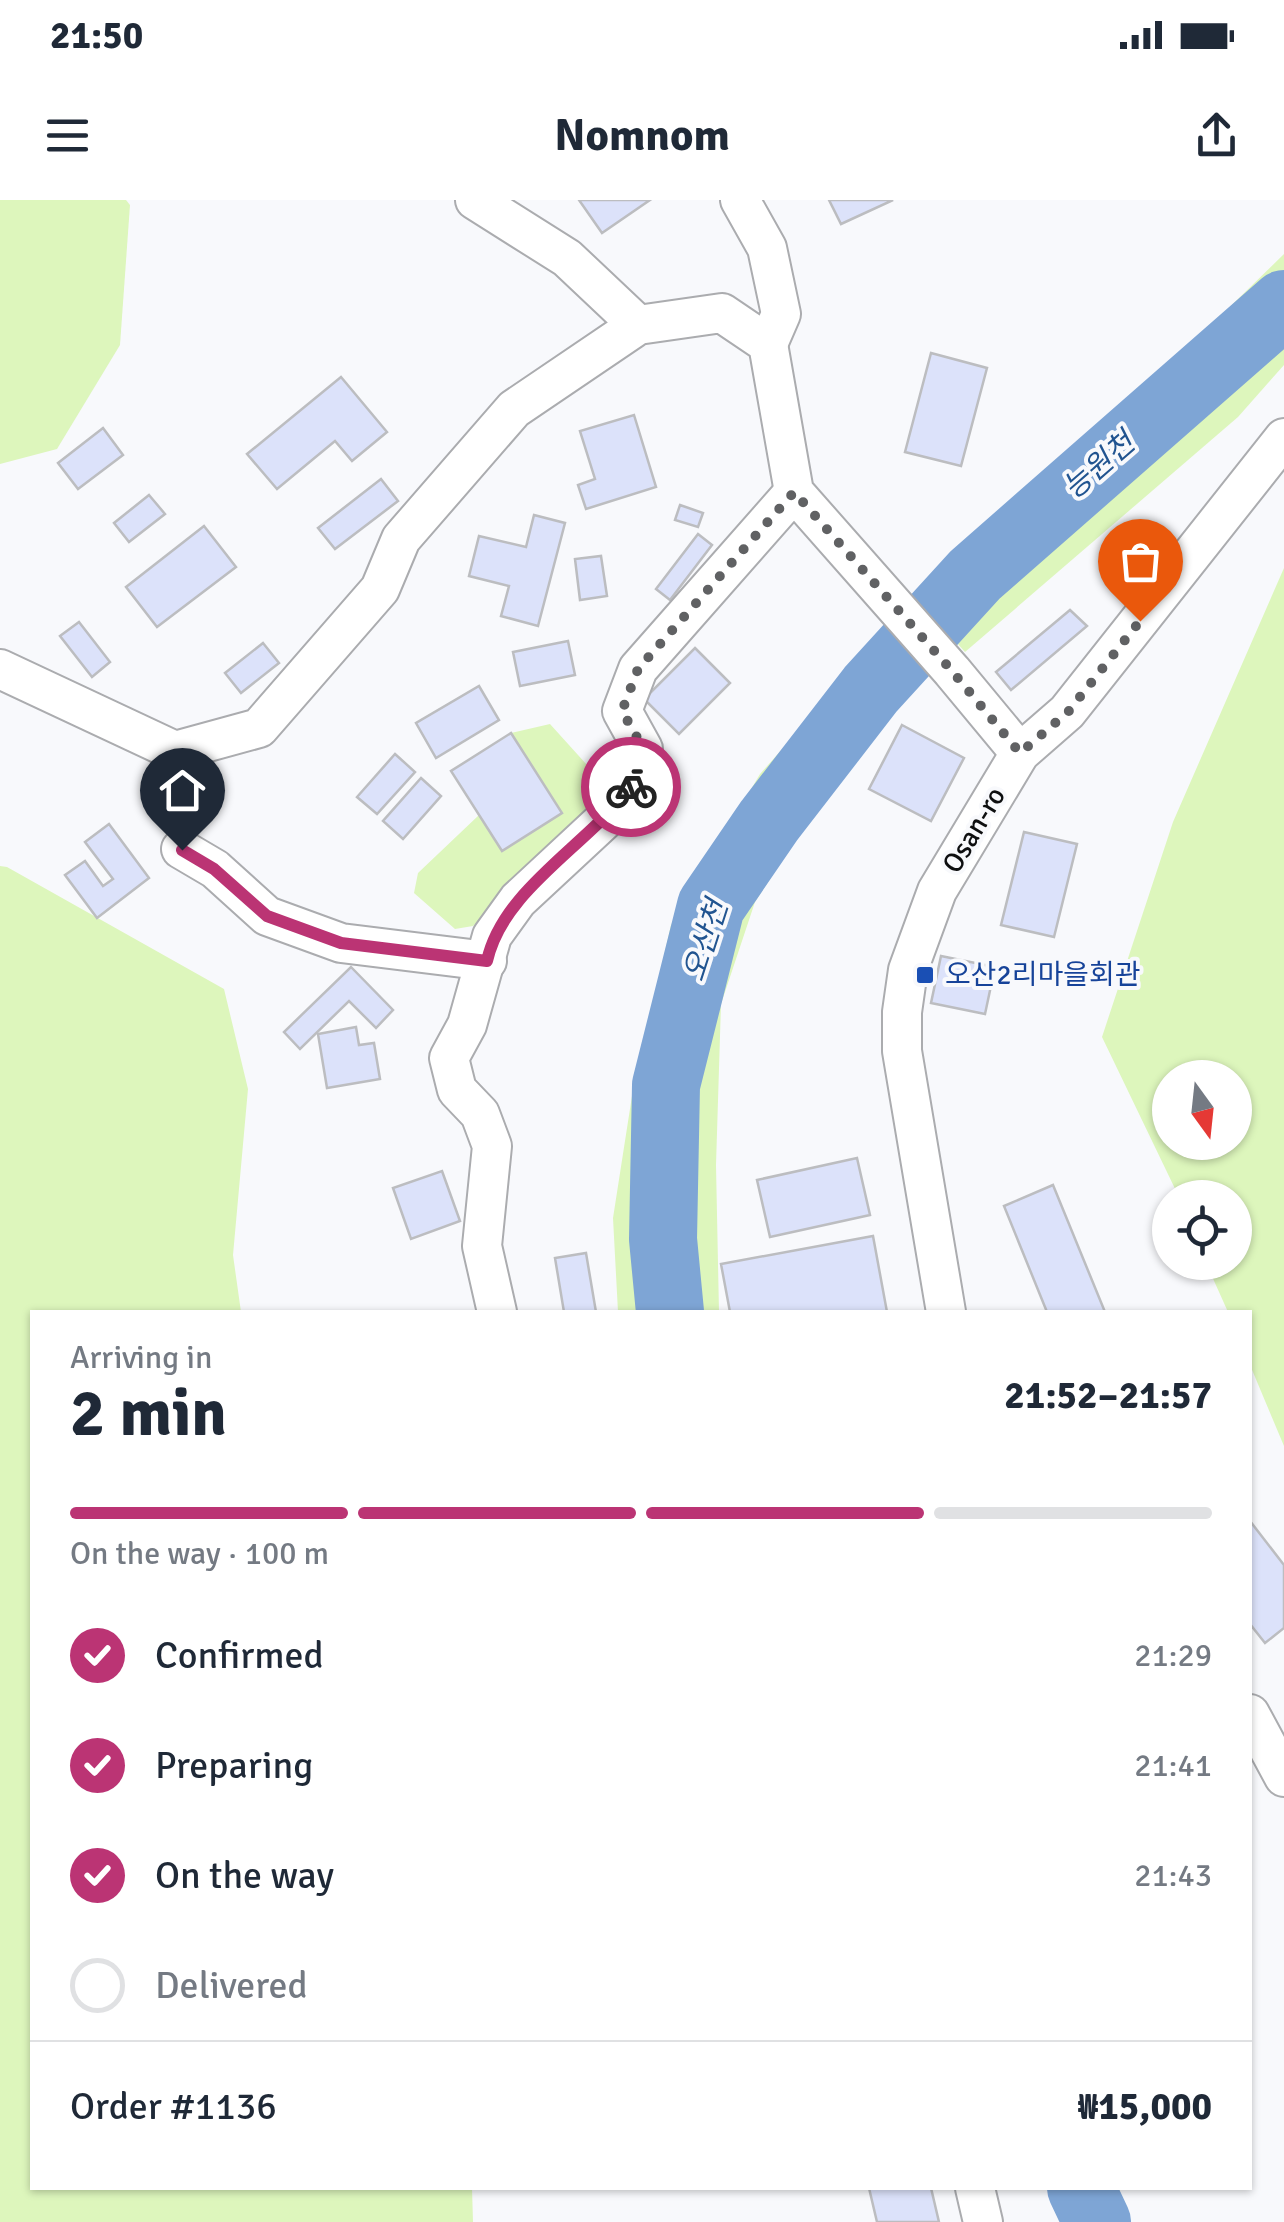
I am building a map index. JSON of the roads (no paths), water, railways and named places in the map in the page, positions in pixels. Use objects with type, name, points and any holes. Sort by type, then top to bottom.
[{"type":"street","points":[[475,200],[567,258],[638,324]]},
{"type":"street","points":[[740,200],[767,248],[781,314],[768,344],[794,492],[1020,753]]},
{"type":"street","points":[[0,670],[175,751],[259,728],[380,589],[401,539],[514,409],[638,324],[722,313],[768,344]]},
{"type":"street","name":"Osan-ro","points":[[946,1310],[902,1050],[908,970],[937,891],[1020,753],[1068,712],[1284,438]]},
{"type":"street","points":[[497,1310],[482,1246],[492,1146],[480,1114],[458,1090],[449,1058],[467,1026],[492,936],[518,900],[616,808],[636,782],[643,748],[622,711],[638,669],[794,492]]},
{"type":"street","points":[[182,850],[214,869],[267,916],[341,943],[487,961]]},
{"type":"street","points":[[1252,1718],[1284,1777]]},
{"type":"street","points":[[975,2190],[983,2222]]},
{"type":"waterway","name":"오산천","points":[[670,1310],[663,1239],[666,1085],[711,906],[769,821],[871,689],[975,575],[1284,304]]},
{"type":"waterway","name":"오산천","points":[[1082,2190],[1097,2222]]},
{"type":"place","name":"오산2리마을회관","points":[[925,975]]},
{"type":"water label","name":"능원천","points":[[1099,466]]}]
